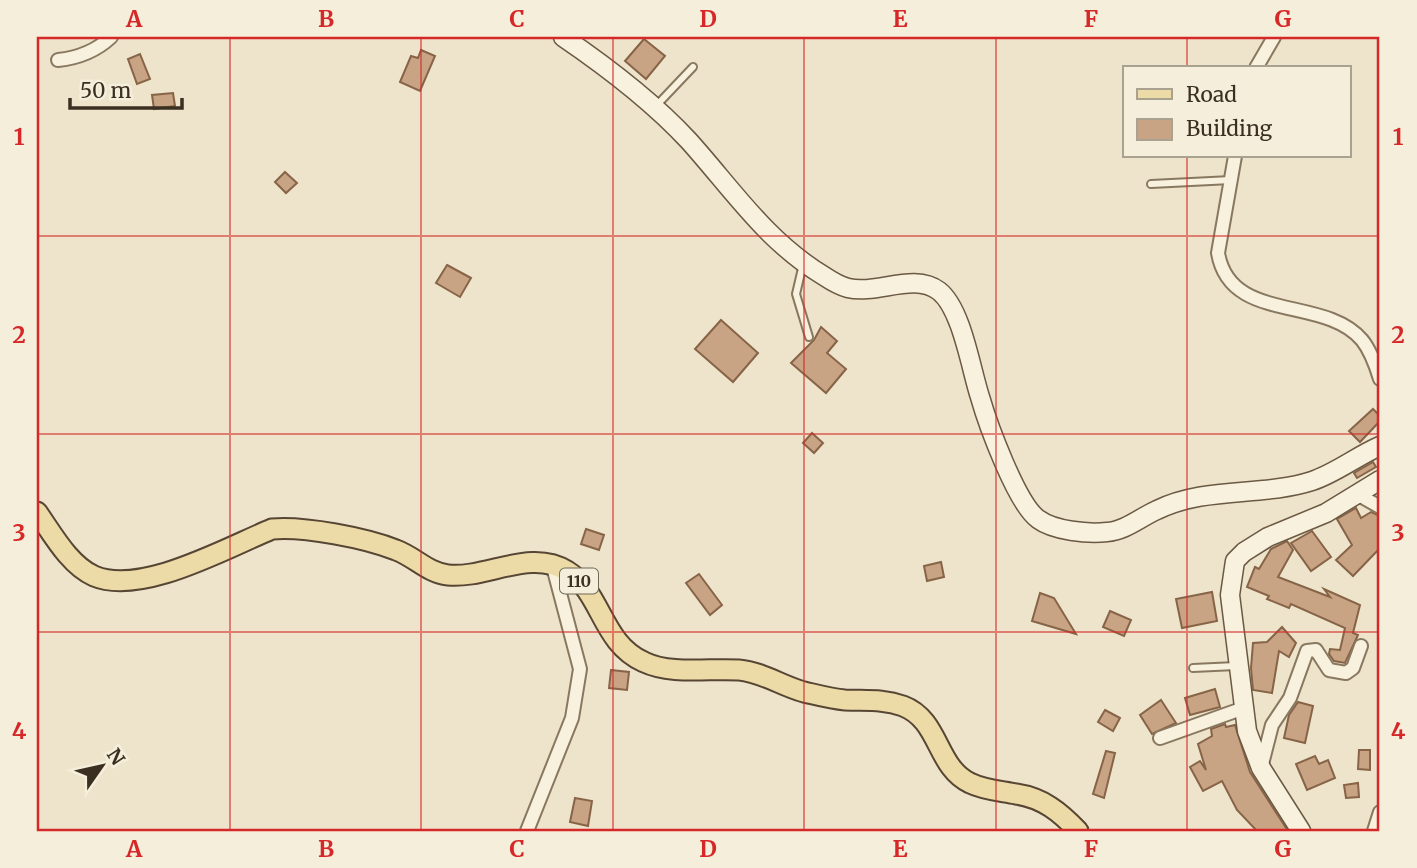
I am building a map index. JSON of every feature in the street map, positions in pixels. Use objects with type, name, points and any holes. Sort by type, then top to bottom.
[{"type":"main road","name":"110","points":[[37,512],[68,554],[92,575],[117,583],[143,579],[272,529],[287,528],[308,529],[397,550],[437,573],[452,576],[513,565],[552,563],[569,572],[584,586],[615,641],[646,663],[663,667],[742,670],[801,691],[845,700],[889,701],[906,707],[922,717],[956,775],[971,784],[1046,803],[1078,831]]},
{"type":"street","points":[[58,60],[75,58],[99,47],[111,37]]},
{"type":"street","points":[[563,37],[654,107],[688,141],[754,221],[804,262],[849,288],[907,284],[928,285],[941,292],[951,305],[981,401],[1027,509],[1040,521],[1060,528],[1109,533],[1134,523],[1157,509],[1185,500],[1216,493],[1310,482],[1380,446]]},
{"type":"street","points":[[1257,66],[1273,37]]},
{"type":"street","points":[[1235,158],[1218,253],[1220,268],[1228,281],[1242,293],[1272,305],[1319,315],[1346,327],[1362,340],[1380,379]]},
{"type":"street","points":[[1301,831],[1261,768],[1247,731],[1230,595],[1235,561],[1254,544],[1326,513],[1380,480]]},
{"type":"street","points":[[1357,494],[1380,507]]},
{"type":"street","points":[[527,831],[572,718],[580,669],[552,563]]},
{"type":"street","points":[[1261,768],[1272,725],[1290,698],[1307,651],[1316,650],[1329,670],[1346,673],[1353,668],[1361,646]]},
{"type":"street","points":[[1160,738],[1244,708]]},
{"type":"street","points":[[1374,831],[1380,812]]},
{"type":"lane","points":[[654,107],[692,67]]},
{"type":"lane","points":[[1151,184],[1233,180]]},
{"type":"lane","points":[[804,262],[798,276],[796,294],[809,337]]},
{"type":"lane","points":[[1193,668],[1238,666]]},
{"type":"building","points":[[644,39],[665,56],[646,79],[625,61]]},
{"type":"building","points":[[421,50],[435,56],[420,91],[400,82],[411,56],[418,58]]},
{"type":"building","points":[[140,54],[150,79],[137,84],[128,59]]},
{"type":"building","points":[[173,93],[175,106],[154,109],[152,95]]},
{"type":"building","points":[[285,172],[297,183],[286,193],[275,182]]},
{"type":"building","points":[[447,265],[471,278],[460,297],[436,283]]},
{"type":"building","points":[[721,320],[758,353],[733,382],[695,349]]},
{"type":"building","points":[[821,327],[837,341],[827,353],[846,369],[826,393],[791,363],[814,340]]},
{"type":"building","points":[[1373,409],[1380,416],[1380,421],[1360,442],[1349,431]]},
{"type":"building","points":[[812,433],[823,443],[814,453],[803,443]]},
{"type":"building","points":[[1373,462],[1376,467],[1357,478],[1354,473]]},
{"type":"building","points":[[1356,508],[1361,518],[1371,512],[1380,516],[1380,548],[1353,576],[1336,560],[1352,545],[1337,519]]},
{"type":"building","points":[[586,529],[604,535],[599,550],[581,544]]},
{"type":"building","points":[[1312,531],[1331,557],[1311,571],[1291,543]]},
{"type":"building","points":[[1287,541],[1293,550],[1278,577],[1330,597],[1324,589],[1360,605],[1353,633],[1358,635],[1345,663],[1334,661],[1329,654],[1330,649],[1340,650],[1345,628],[1291,604],[1289,608],[1267,599],[1269,596],[1247,587],[1255,567],[1259,569],[1271,549]]},
{"type":"building","points":[[941,562],[944,577],[927,581],[924,566]]},
{"type":"building","points":[[699,574],[722,605],[710,615],[686,583]]},
{"type":"building","points":[[1212,592],[1217,621],[1182,628],[1176,599]]},
{"type":"building","points":[[1040,593],[1054,598],[1076,634],[1032,621]]},
{"type":"building","points":[[1110,611],[1131,620],[1124,636],[1103,627]]},
{"type":"building","points":[[1282,627],[1296,643],[1289,657],[1279,651],[1272,693],[1253,690],[1253,643],[1267,642]]},
{"type":"building","points":[[611,670],[629,672],[627,690],[609,688]]},
{"type":"building","points":[[1215,689],[1220,707],[1190,715],[1185,698]]},
{"type":"building","points":[[1161,700],[1176,723],[1152,734],[1140,715]]},
{"type":"building","points":[[1298,702],[1313,706],[1305,743],[1284,738],[1289,715]]},
{"type":"building","points":[[1105,710],[1120,718],[1113,731],[1098,722]]},
{"type":"building","points":[[1225,724],[1226,727],[1235,725],[1250,772],[1288,831],[1257,831],[1237,810],[1222,781],[1203,791],[1190,767],[1200,761],[1206,770],[1198,744],[1212,736],[1211,729]]},
{"type":"building","points":[[1359,750],[1370,750],[1370,770],[1358,769]]},
{"type":"building","points":[[1106,751],[1115,753],[1104,798],[1093,794]]},
{"type":"building","points":[[1315,756],[1319,764],[1328,760],[1335,778],[1307,790],[1296,764]]},
{"type":"building","points":[[1358,783],[1359,797],[1346,798],[1344,785]]},
{"type":"building","points":[[575,798],[592,801],[588,826],[570,822]]}]
